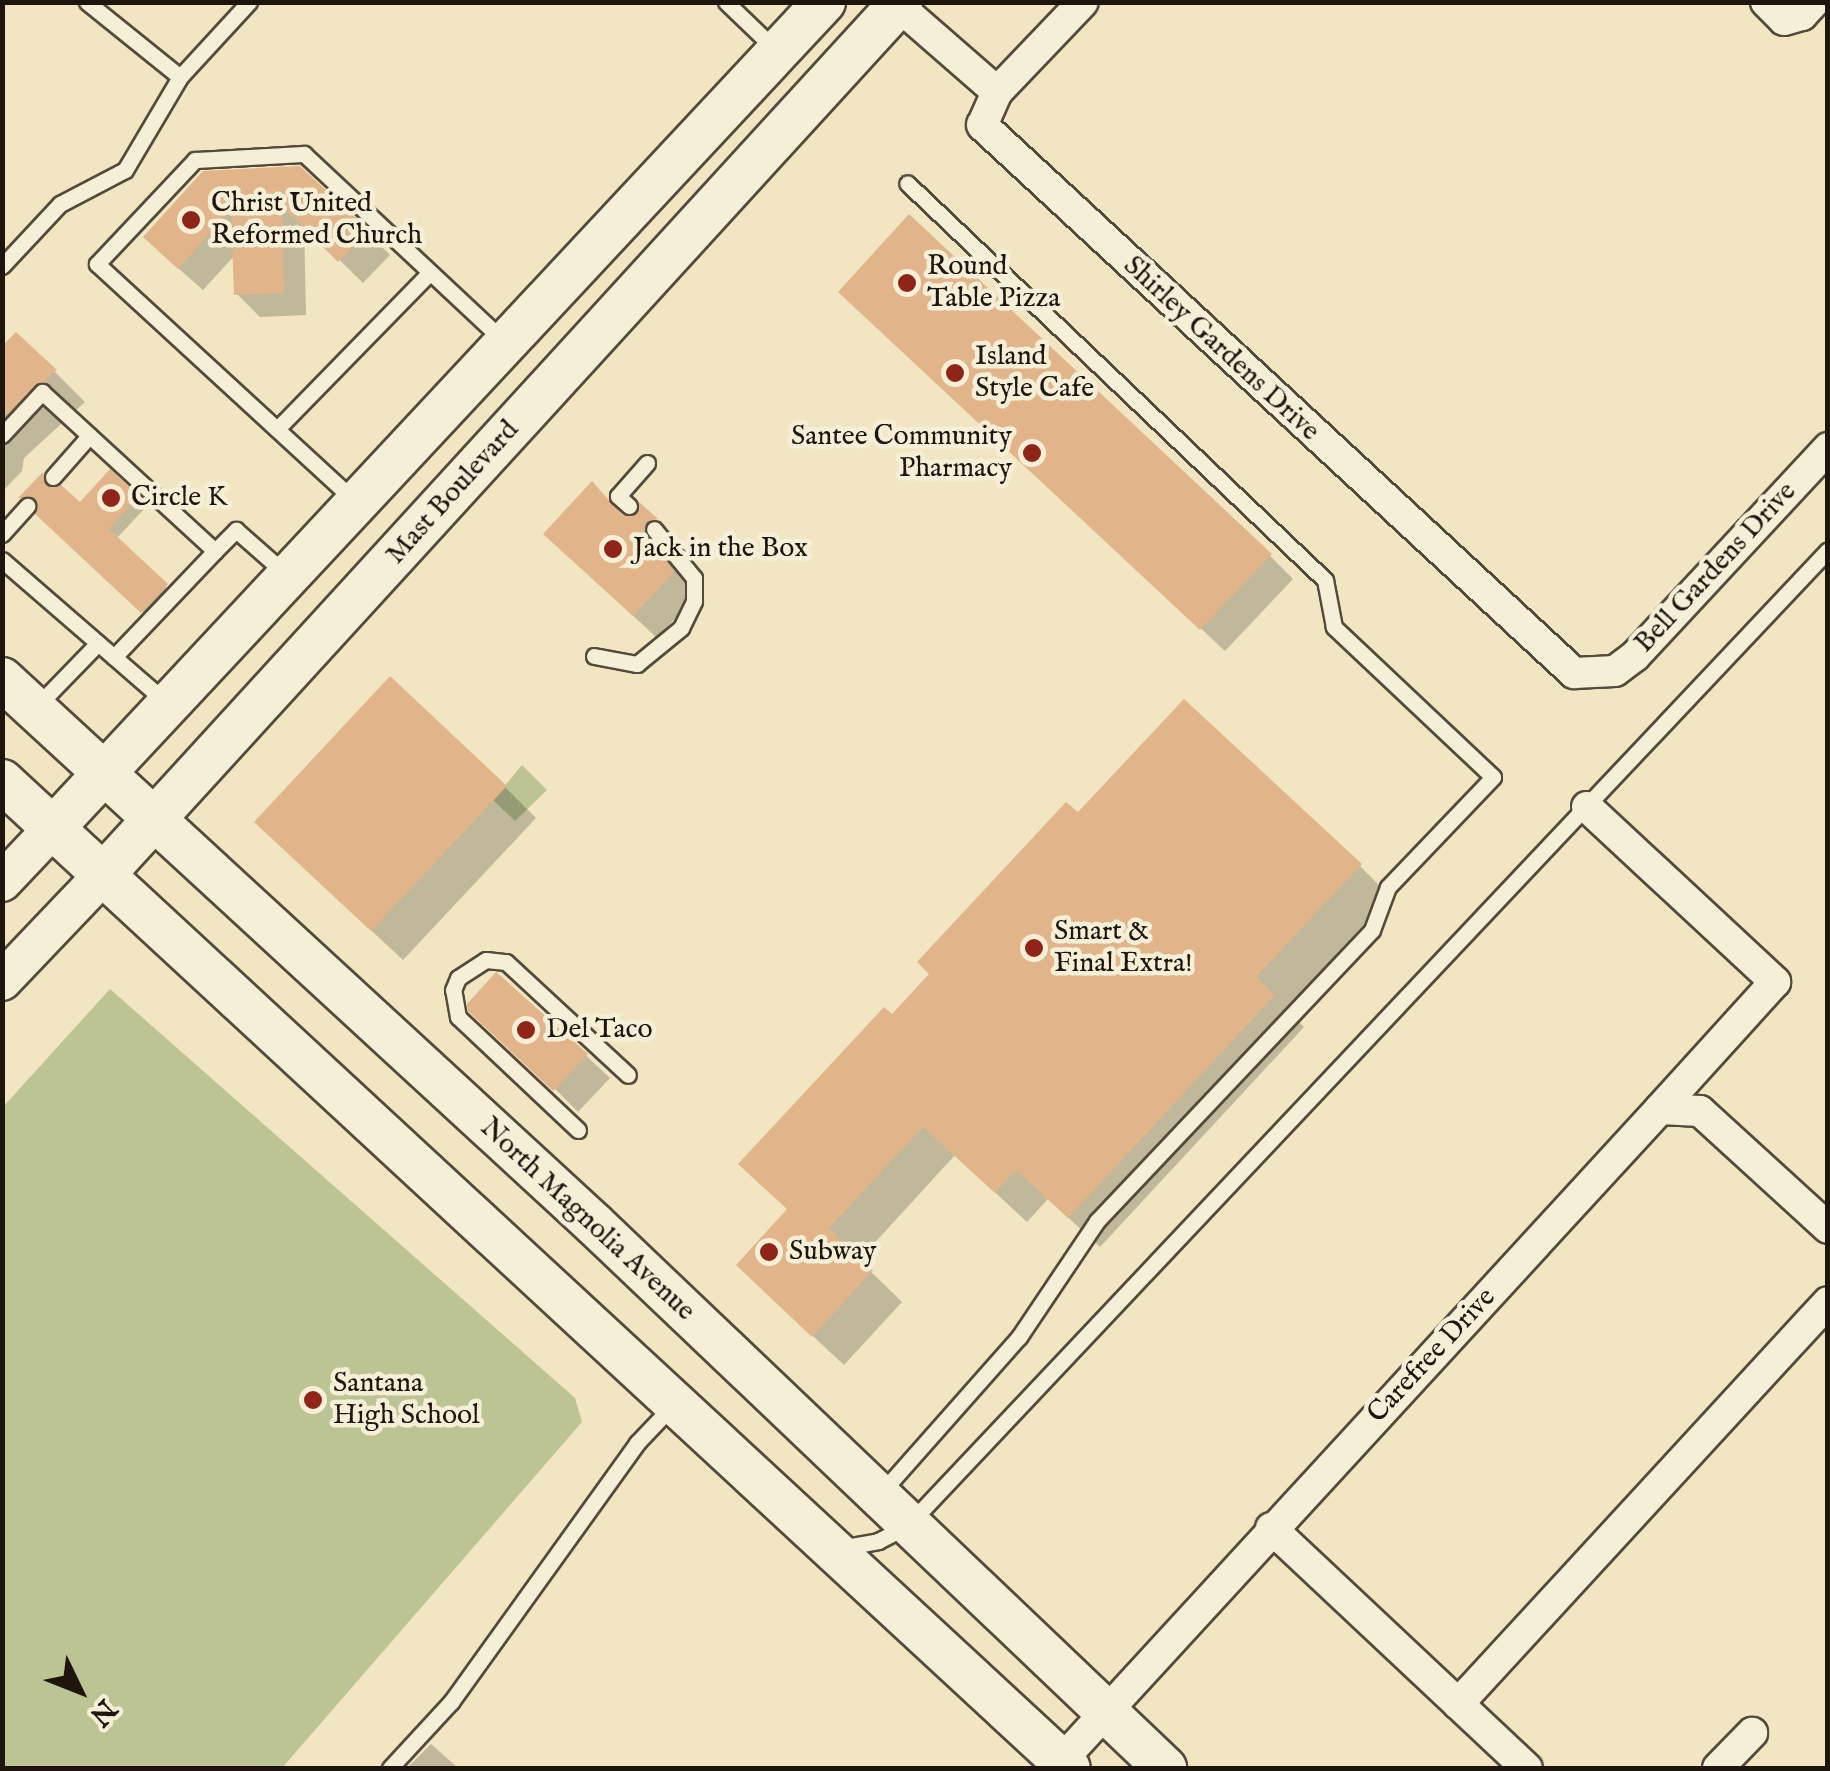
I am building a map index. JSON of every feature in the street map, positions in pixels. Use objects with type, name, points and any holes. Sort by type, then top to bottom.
[{"type":"main road","points":[[53,828],[824,2]]},
{"type":"main road","name":"Mast Boulevard","points":[[103,875],[898,4]]},
{"type":"main road","name":"North Magnolia Avenue","points":[[2,680],[594,1224],[891,1512],[1165,1768]]},
{"type":"main road","points":[[2,781],[1065,1765]]},
{"type":"street","points":[[898,4],[997,92],[1083,2]]},
{"type":"street","points":[[1766,2],[1784,20],[1802,16],[1814,2]]},
{"type":"street","name":"Shirley Gardens Drive","points":[[997,92],[982,125],[1561,666],[1596,674]]},
{"type":"street","name":"Bell Gardens Drive","points":[[1596,674],[1616,671],[1635,656],[1828,448]]},
{"type":"street","name":"Carefree Drive","points":[[1065,1765],[1106,1712],[1271,1528],[1774,982],[1587,807]]},
{"type":"street","points":[[2,882],[53,828]]},
{"type":"street","name":"Mast Boulevard","points":[[2,981],[103,875]]},
{"type":"street","points":[[1660,1109],[1700,1111],[1828,1228]]},
{"type":"street","points":[[1458,1704],[1828,1302]]},
{"type":"street","points":[[1271,1528],[1527,1768]]},
{"type":"street","points":[[1718,1768],[1752,1732]]},
{"type":"lane","points":[[88,2],[180,77]]},
{"type":"lane","points":[[2,266],[60,204],[126,170],[180,77],[249,2]]},
{"type":"lane","points":[[726,2],[778,52]]},
{"type":"lane","points":[[357,503],[97,264],[195,160],[304,154],[506,343]]},
{"type":"lane","points":[[831,1549],[878,1541],[891,1512],[1097,1222],[1372,930],[1388,887],[1493,778],[1334,628],[1325,580],[907,183]]},
{"type":"lane","points":[[277,430],[430,272]]},
{"type":"lane","points":[[2,435],[42,392],[215,551]]},
{"type":"lane","points":[[52,477],[90,436]]},
{"type":"lane","points":[[629,506],[618,496],[647,464]]},
{"type":"lane","points":[[2,534],[27,506]]},
{"type":"lane","points":[[594,656],[638,664],[681,628],[694,601],[694,578],[654,529]]},
{"type":"lane","points":[[114,658],[236,530],[289,576]]},
{"type":"lane","points":[[891,1512],[1587,807],[1828,550]]},
{"type":"lane","points":[[2,560],[168,704]]},
{"type":"lane","points":[[34,709],[98,643]]},
{"type":"lane","points":[[578,1130],[458,1018],[452,990],[458,978],[486,960],[506,962],[628,1075]]},
{"type":"lane","points":[[390,1768],[451,1702],[637,1444],[674,1404]]},
{"type":"green space","points":[[522,765],[547,790],[515,821],[493,800]]},
{"type":"green space","name":"Santana High School","points":[[110,989],[575,1398],[582,1422],[282,1768],[3,1768],[3,1107]]},
{"type":"building","name":"Christ United Reformed Church","points":[[300,166],[369,230],[338,262],[282,206],[284,293],[234,295],[231,210],[178,269],[143,237],[203,171]]},
{"type":"building","points":[[909,214],[1272,554],[1200,630],[838,292]]},
{"type":"building","points":[[16,332],[57,370],[2,418],[2,346]]},
{"type":"building","points":[[110,469],[139,496],[109,529],[168,584],[141,613],[35,514],[35,498],[18,498],[43,472],[46,486],[61,485],[80,502]]},
{"type":"building","name":"Jack in the Box","points":[[592,481],[622,515],[637,514],[639,502],[658,519],[646,521],[643,532],[674,572],[633,616],[543,534]]},
{"type":"building","points":[[390,676],[507,786],[371,931],[254,822]]},
{"type":"building","points":[[1184,699],[1362,864],[1256,977],[1275,995],[1068,1218],[1016,1170],[995,1193],[923,1127],[829,1228],[873,1270],[812,1337],[736,1265],[787,1209],[738,1164],[884,1007],[892,1014],[929,974],[917,962],[1066,802],[1078,812]]},
{"type":"building","name":"Del Taco","points":[[496,972],[588,1054],[553,1091],[468,1011],[467,1004]]},
{"type":"place","name":"Christ United Reformed Church","points":[[191,220]]},
{"type":"place","name":"Round Table Pizza","points":[[907,283]]},
{"type":"place","name":"Island Style Cafe","points":[[955,373]]},
{"type":"place","name":"Santee Community Pharmacy","points":[[1032,453]]},
{"type":"place","name":"Circle K","points":[[111,498]]},
{"type":"place","name":"Jack in the Box","points":[[613,549]]},
{"type":"place","name":"Smart & Final Extra!","points":[[1034,948]]},
{"type":"place","name":"Del Taco","points":[[526,1030]]},
{"type":"place","name":"Subway","points":[[769,1252]]},
{"type":"place","name":"Santana High School","points":[[313,1400]]}]
